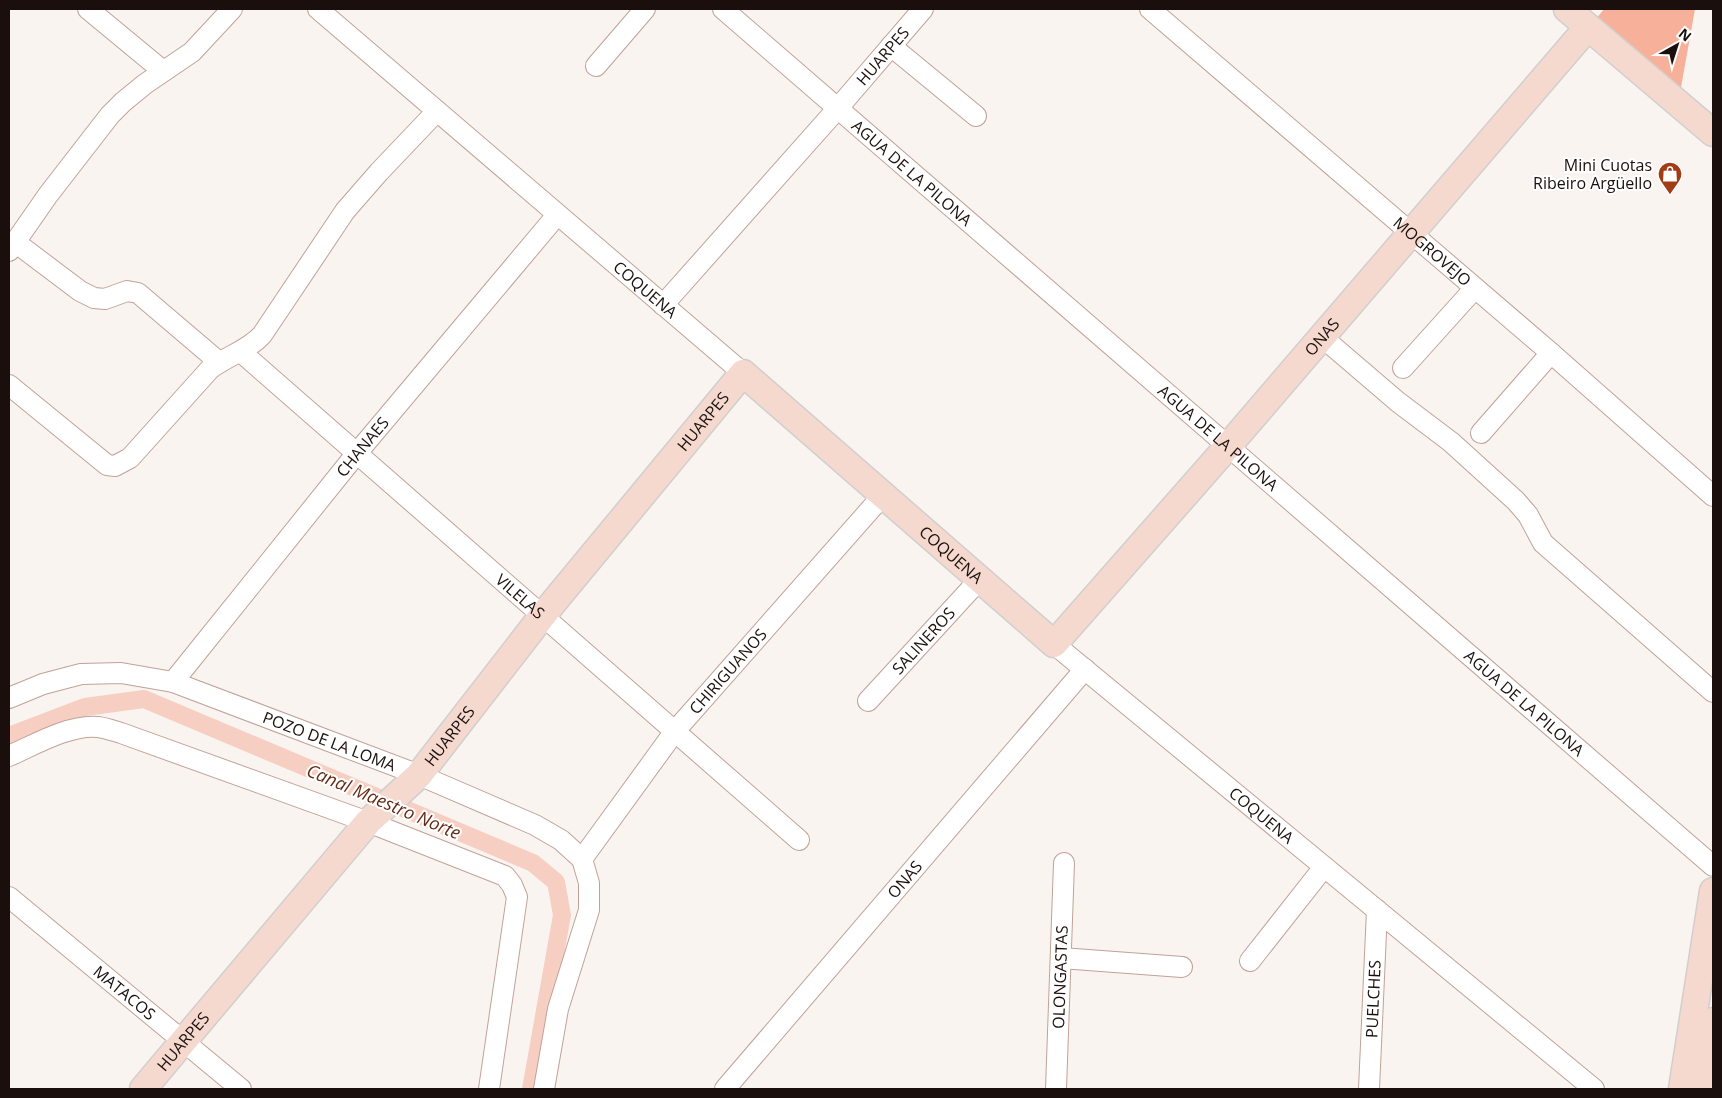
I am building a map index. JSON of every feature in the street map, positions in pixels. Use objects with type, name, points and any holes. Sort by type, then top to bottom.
[{"type":"main road","points":[[1567,9],[1713,133]]},
{"type":"main road","name":"ONAS","points":[[1054,644],[1229,445],[1588,27]]},
{"type":"main road","name":"COQUENA","points":[[743,373],[1054,644]]},
{"type":"main road","name":"HUARPES","points":[[143,1089],[368,822],[419,775],[543,615],[743,373]]},
{"type":"main road","points":[[1701,1086],[1713,891]]},
{"type":"main road","points":[[1701,1086],[1713,1021]]},
{"type":"street","points":[[88,9],[163,72]]},
{"type":"street","points":[[219,362],[138,293],[127,291],[106,299],[94,298],[12,247],[64,174],[110,115],[123,102],[192,52],[232,9]]},
{"type":"street","name":"COQUENA","points":[[318,9],[743,373]]},
{"type":"street","points":[[596,66],[646,9]]},
{"type":"street","name":"AGUA DE LA PILONA","points":[[723,9],[1229,445],[1713,866]]},
{"type":"street","name":"HUARPES","points":[[663,305],[923,9]]},
{"type":"street","name":"MOGROVEJO","points":[[1150,9],[1551,353],[1713,496]]},
{"type":"street","points":[[891,46],[976,116]]},
{"type":"street","points":[[9,385],[100,461],[107,465],[115,466],[130,458],[210,369],[219,362],[254,344],[262,335],[345,211],[437,111]]},
{"type":"street","name":"CHANAES","points":[[173,682],[357,453],[557,215]]},
{"type":"street","points":[[1403,368],[1475,288]]},
{"type":"street","points":[[1322,337],[1398,402],[1451,442],[1516,501],[1528,515],[1543,544],[1713,692]]},
{"type":"street","name":"VILELAS","points":[[241,352],[799,840]]},
{"type":"street","points":[[1481,433],[1551,353]]},
{"type":"street","name":"CHIRIGUANOS","points":[[582,859],[675,731],[884,494]]},
{"type":"street","name":"SALINEROS","points":[[868,700],[980,579]]},
{"type":"street","name":"COQUENA","points":[[1054,644],[1594,1089]]},
{"type":"street","name":"ONAS","points":[[726,1089],[1084,669]]},
{"type":"street","name":"POZO DE LA LOMA","points":[[9,698],[43,684],[82,674],[121,673],[173,682],[419,775],[535,825],[560,840],[582,859]]},
{"type":"street","points":[[9,756],[62,733],[84,727],[99,727],[121,733],[368,822],[505,876],[512,885],[517,897],[489,1089]]},
{"type":"street","points":[[544,1089],[558,1009],[589,910],[589,883],[582,859]]},
{"type":"street","name":"OLONGASTAS","points":[[1056,1089],[1064,863]]},
{"type":"street","points":[[1250,961],[1324,867]]},
{"type":"street","name":"MATACOS","points":[[9,897],[241,1089]]},
{"type":"street","name":"PUELCHES","points":[[1369,1089],[1377,910]]},
{"type":"street","points":[[1060,958],[1182,967]]},
{"type":"shaded area","points":[[1604,9],[1695,9],[1680,93],[1596,19]]},
{"type":"waterway","name":"Canal Maestro Norte","points":[[9,736],[85,707],[144,699],[533,863],[556,882],[562,915],[531,1089]]},
{"type":"place","name":"Mini Cuotas Ribeiro Argüello","points":[[1670,195]]}]
